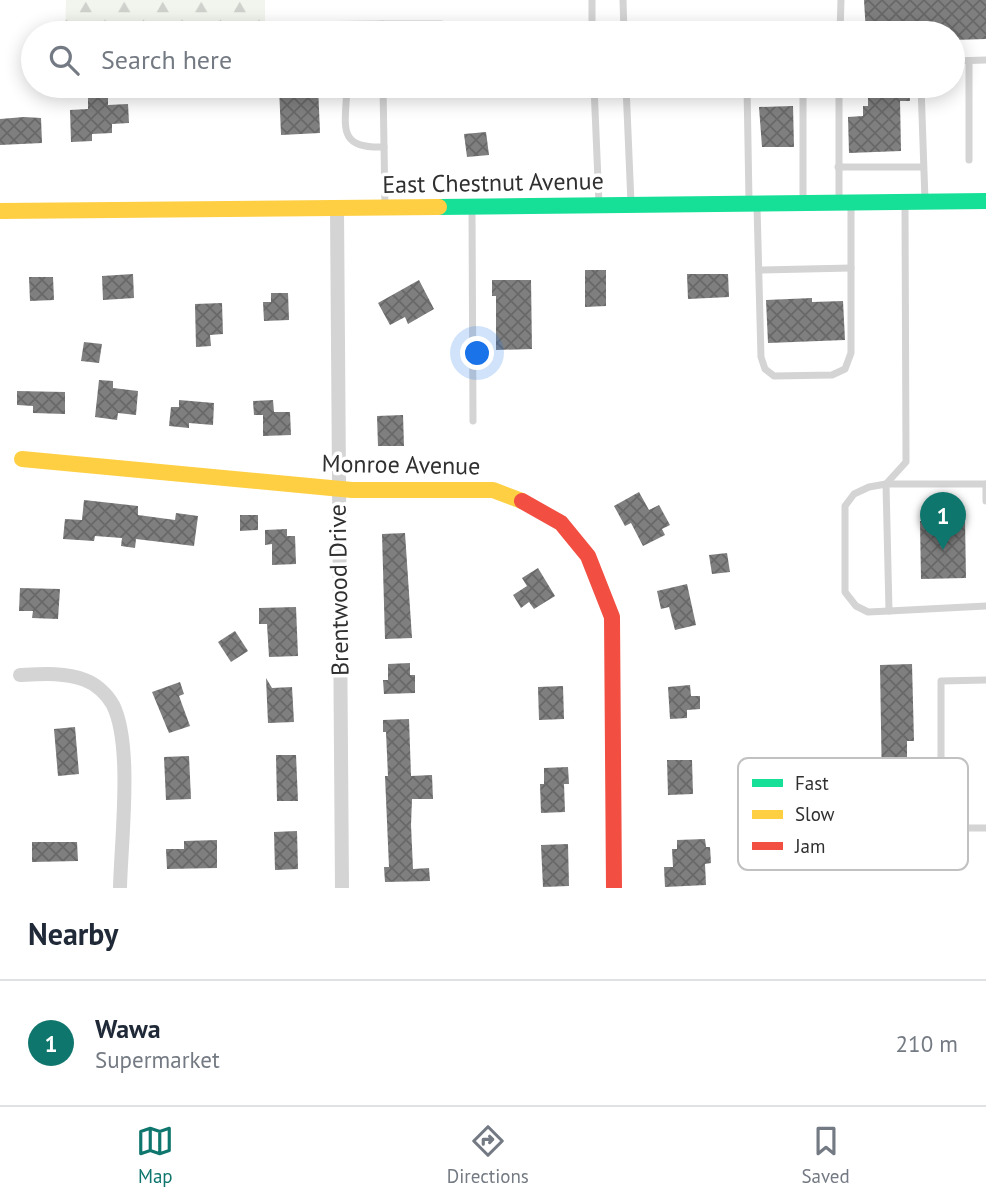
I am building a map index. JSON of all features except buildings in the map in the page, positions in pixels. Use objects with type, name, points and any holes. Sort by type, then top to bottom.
[{"type":"street","name":"East Chestnut Avenue","points":[[0,211],[986,201]]},
{"type":"street","name":"Brentwood Drive","points":[[337,208],[342,888]]},
{"type":"street","name":"Monroe Avenue","points":[[22,459],[338,489],[493,490],[527,503],[561,523],[588,556],[612,617],[614,888]]},
{"type":"street","points":[[20,675],[53,674],[84,679],[104,692],[112,704],[118,721],[123,760],[120,888]]},
{"type":"lane","points":[[592,0],[592,21]]},
{"type":"lane","points":[[623,0],[624,21]]},
{"type":"lane","points":[[840,21],[841,0]]},
{"type":"lane","points":[[965,61],[986,60]]},
{"type":"lane","points":[[969,61],[969,160]]},
{"type":"lane","points":[[346,98],[346,136],[352,144],[365,148],[384,147]]},
{"type":"lane","points":[[383,98],[385,207]]},
{"type":"lane","points":[[594,98],[598,204]]},
{"type":"lane","points":[[627,98],[631,204]]},
{"type":"lane","points":[[748,98],[759,270],[761,357],[765,369],[774,376],[832,375],[845,369],[852,353],[851,268],[845,202],[838,167],[839,98]]},
{"type":"lane","points":[[803,98],[803,202]]},
{"type":"lane","points":[[922,98],[925,200]]},
{"type":"lane","points":[[838,167],[923,167]]},
{"type":"lane","points":[[889,611],[886,484],[906,462],[905,201]]},
{"type":"lane","points":[[472,205],[473,421]]},
{"type":"lane","points":[[759,270],[851,268]]},
{"type":"lane","points":[[986,501],[986,484],[886,484],[869,487],[854,494],[845,506],[845,593],[856,606],[868,611],[986,606]]},
{"type":"lane","points":[[941,758],[941,681],[986,680]]},
{"type":"lane","points":[[968,828],[986,828]]},
{"type":"green space","points":[[66,0],[265,0],[265,21],[65,21]]},
{"type":"traffic: fast","points":[[439,207],[986,201]]},
{"type":"traffic: slow","points":[[0,211],[439,207]]},
{"type":"traffic: slow","points":[[22,459],[352,490],[493,490],[522,501]]},
{"type":"traffic: jam","points":[[522,501],[561,523],[588,556],[612,617],[614,888]]},
{"type":"place","name":"Wawa","points":[[943,550]]}]
